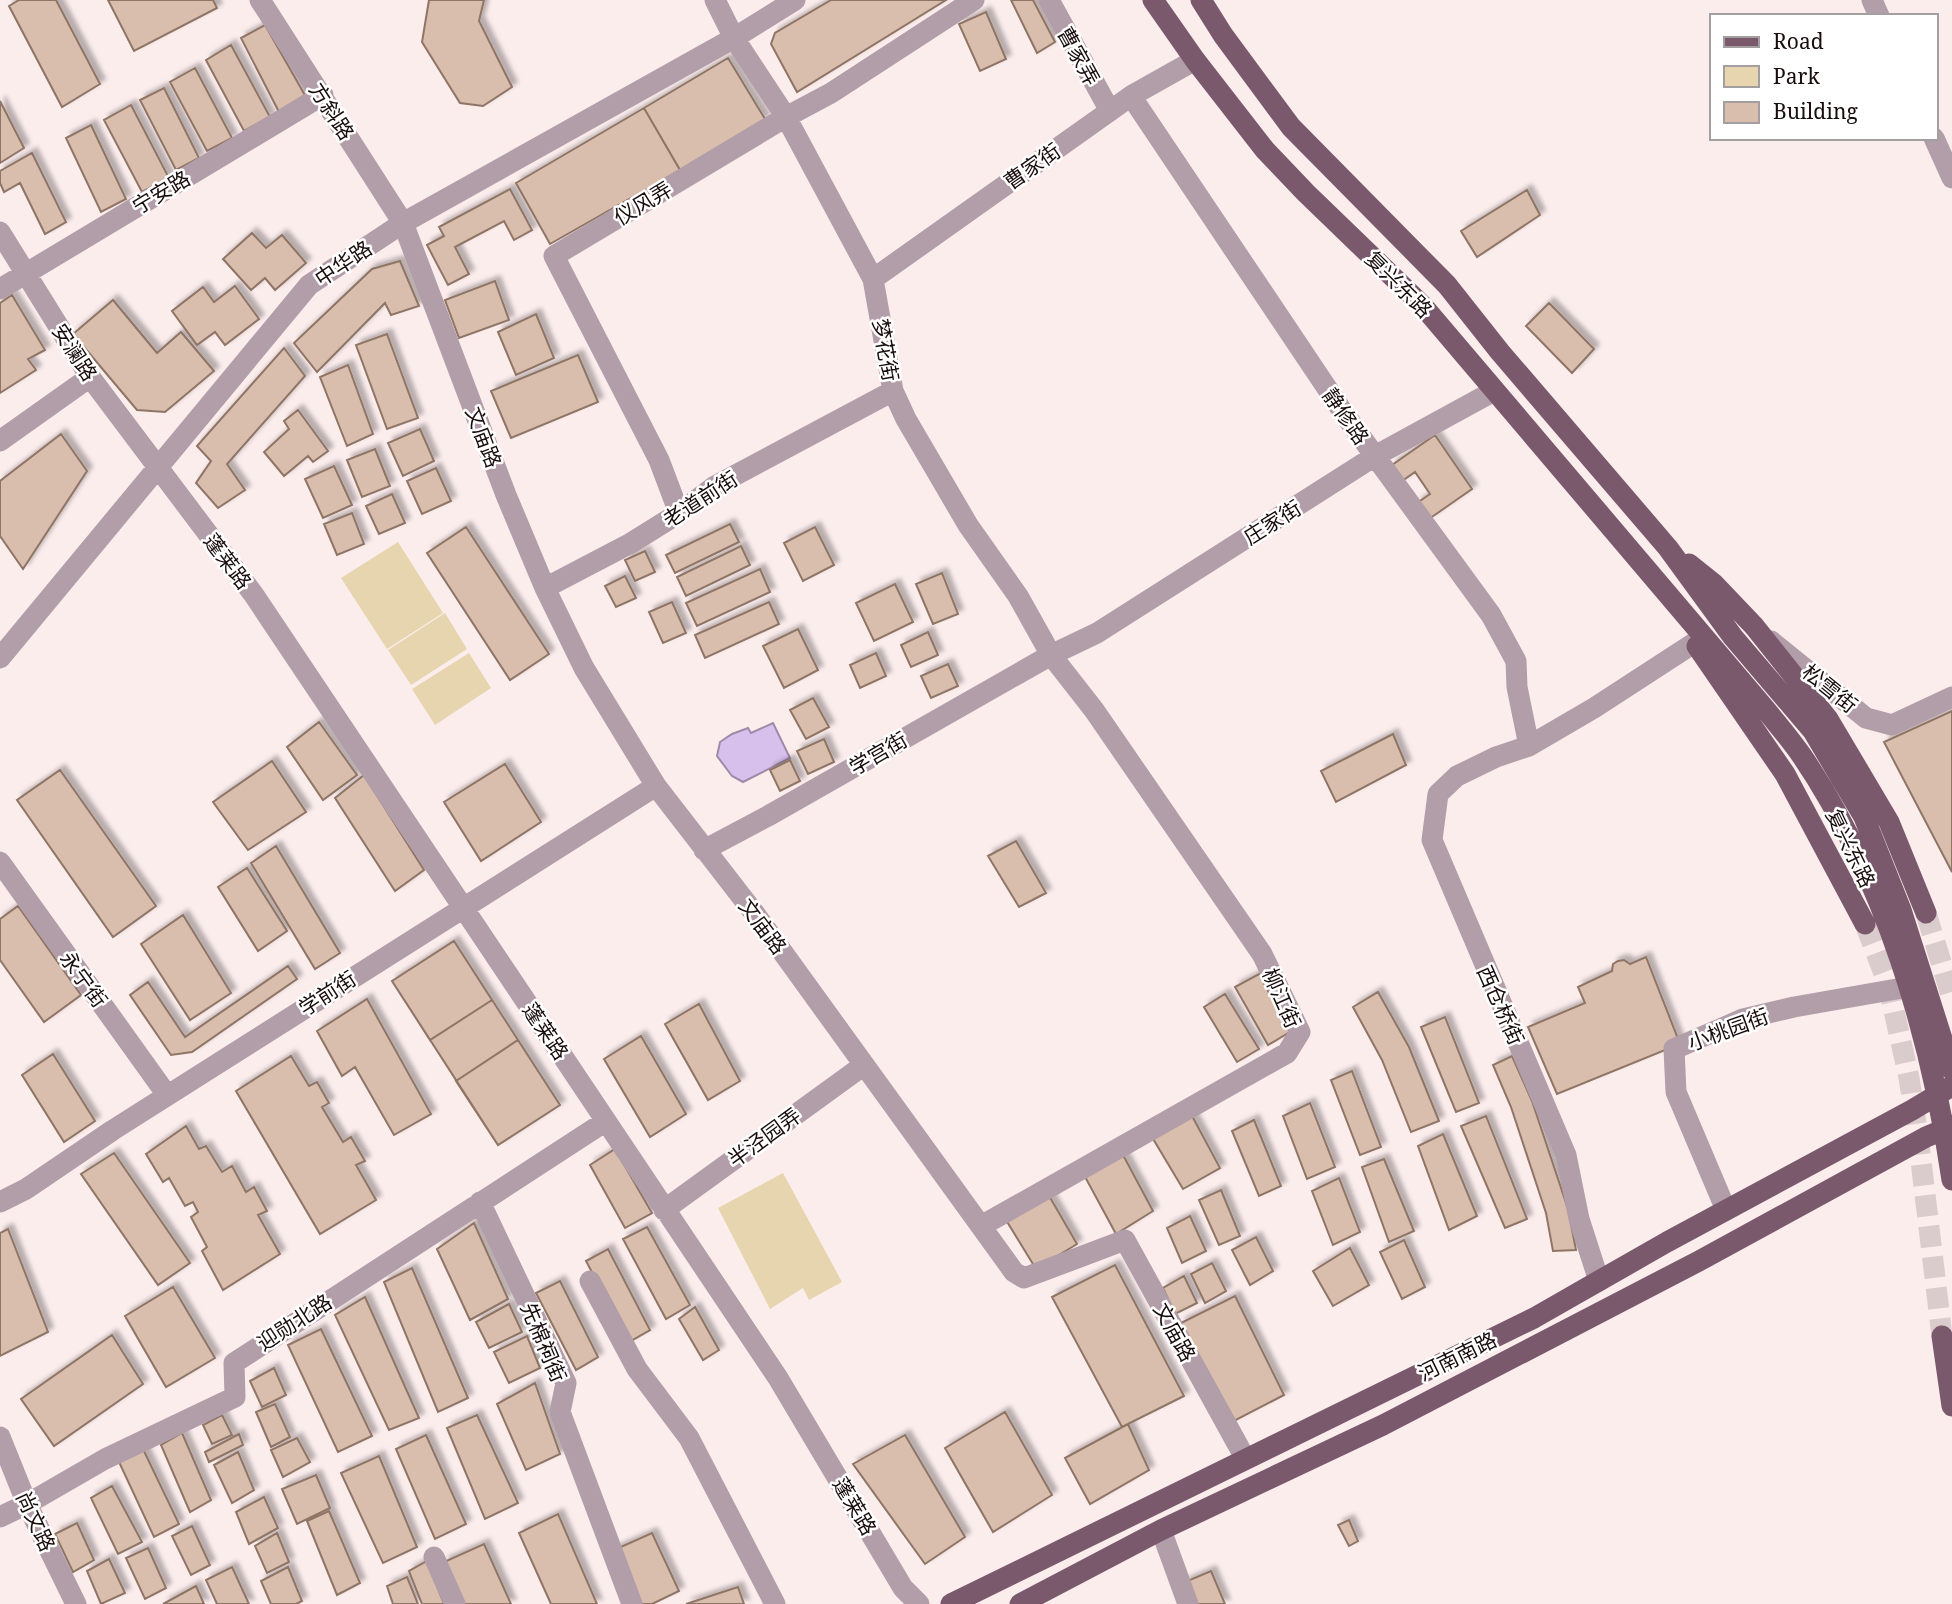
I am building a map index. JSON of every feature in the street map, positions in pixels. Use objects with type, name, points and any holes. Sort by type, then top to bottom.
[{"type":"main road","name":"复兴东路","points":[[1153,0],[1195,60],[1265,150],[1423,306],[1802,756],[1846,832],[1888,925],[1944,1091],[1952,1180]]},
{"type":"main road","name":"复兴东路","points":[[1201,0],[1223,35],[1291,127],[1447,285],[1500,352],[1668,548],[1733,636],[1812,731],[1864,817],[1901,909],[1952,1070]]},
{"type":"main road","name":"复兴东路","points":[[1668,548],[1714,584],[1754,626],[1828,719],[1889,821],[1926,913]]},
{"type":"main road","name":"复兴东路","points":[[1645,569],[1785,774],[1865,924]]},
{"type":"main road","name":"河南南路","points":[[951,1604],[1522,1324],[1944,1091]]},
{"type":"main road","name":"河南南路","points":[[1020,1604],[1161,1530],[1390,1421],[1699,1261],[1948,1127]]},
{"type":"main road","points":[[1942,1336],[1952,1406]]},
{"type":"street","name":"方斜路","points":[[260,0],[403,223]]},
{"type":"street","name":"梦花街","points":[[715,0],[734,38],[786,117],[873,279],[893,391],[906,419],[968,525],[1018,596],[1051,655]]},
{"type":"street","name":"中华路","points":[[0,658],[309,285],[403,223],[734,38],[795,0]]},
{"type":"street","name":"仪风弄","points":[[679,513],[659,460],[554,256],[786,117],[831,93],[974,0]]},
{"type":"street","name":"曹家弄","points":[[1049,0],[1110,111]]},
{"type":"street","name":"曹家街","points":[[873,279],[1131,96],[1195,60]]},
{"type":"street","name":"宁安路","points":[[0,289],[323,95]]},
{"type":"street","name":"静修路","points":[[1131,96],[1337,404],[1491,615],[1516,661],[1517,687],[1529,746]]},
{"type":"street","points":[[1935,140],[1952,178]]},
{"type":"street","name":"文庙路","points":[[403,223],[501,482],[545,588],[584,667],[656,786],[755,914],[1014,1272],[1024,1278],[1125,1240],[1245,1458]]},
{"type":"street","name":"安澜路","points":[[0,232],[90,377],[159,467]]},
{"type":"street","points":[[0,440],[90,377]]},
{"type":"street","name":"老道前街","points":[[545,588],[631,543],[679,513],[715,485],[893,391]]},
{"type":"street","name":"庄家街","points":[[1051,655],[1097,633],[1375,457],[1494,391]]},
{"type":"street","name":"蓬莱路","points":[[159,467],[254,595],[778,1378],[903,1588],[919,1604]]},
{"type":"street","name":"松雪街","points":[[1754,626],[1866,718],[1892,725],[1952,697]]},
{"type":"street","points":[[1529,746],[1594,708],[1694,642]]},
{"type":"street","name":"学宫街","points":[[704,850],[1051,655]]},
{"type":"street","name":"柳江街","points":[[981,1226],[1287,1053],[1300,1032],[1262,954],[1094,710],[1051,655]]},
{"type":"street","name":"西仓桥街","points":[[1529,746],[1496,757],[1457,776],[1438,794],[1432,840],[1566,1155],[1579,1219],[1599,1282]]},
{"type":"street","name":"学前街","points":[[0,1202],[26,1189],[167,1095],[656,786]]},
{"type":"street","name":"永宁街","points":[[0,862],[167,1095]]},
{"type":"street","name":"小桃园街","points":[[1726,1210],[1676,1092],[1674,1049],[1743,1019],[1908,987]]},
{"type":"street","name":"半泾园弄","points":[[664,1210],[864,1065]]},
{"type":"street","name":"迎勋北路","points":[[0,1517],[105,1459],[235,1397],[234,1363],[606,1121]]},
{"type":"street","name":"先棉祠街","points":[[480,1202],[566,1383],[560,1412],[632,1604]]},
{"type":"street","points":[[590,1281],[637,1369],[689,1438],[775,1604]]},
{"type":"street","name":"尚文路","points":[[0,1437],[27,1504],[76,1604]]},
{"type":"street","points":[[1161,1530],[1188,1604]]},
{"type":"street","points":[[434,1557],[455,1604]]},
{"type":"green space","points":[[398,542],[443,613],[387,649],[341,578]]},
{"type":"green space","points":[[445,613],[467,649],[411,685],[388,650]]},
{"type":"green space","points":[[469,653],[491,688],[435,725],[412,689]]},
{"type":"green space","points":[[783,1173],[842,1282],[809,1300],[803,1288],[770,1309],[718,1208]]},
{"type":"shaded area","points":[[773,723],[790,758],[743,782],[732,776],[717,756],[720,742],[748,728],[751,733]]},
{"type":"building","points":[[19,0],[56,0],[100,84],[62,107],[9,6]]},
{"type":"building","points":[[108,0],[213,0],[217,8],[134,51]]},
{"type":"building","points":[[429,0],[484,0],[479,21],[512,87],[483,106],[460,103],[422,42]]},
{"type":"building","points":[[831,0],[946,0],[797,92],[771,44],[775,33]]},
{"type":"building","points":[[1011,0],[1033,0],[1055,42],[1037,53]]},
{"type":"building","points":[[986,12],[1006,59],[980,71],[959,24]]},
{"type":"building","points":[[265,25],[306,97],[279,112],[241,38]]},
{"type":"building","points":[[231,45],[270,117],[244,131],[206,60]]},
{"type":"building","points":[[728,58],[765,119],[680,170],[644,108]]},
{"type":"building","points":[[195,68],[232,138],[207,151],[170,82]]},
{"type":"building","points":[[164,88],[199,158],[176,170],[140,100]]},
{"type":"building","points":[[0,101],[24,148],[0,163]]},
{"type":"building","points":[[131,105],[169,178],[142,192],[104,120]]},
{"type":"building","points":[[644,108],[680,170],[550,244],[516,183]]},
{"type":"building","points":[[91,125],[126,199],[101,212],[66,138]]},
{"type":"building","points":[[32,153],[66,222],[45,234],[20,183],[4,192],[0,183],[0,171]]},
{"type":"building","points":[[510,189],[532,230],[514,240],[504,221],[455,247],[469,274],[448,285],[427,245],[444,236],[439,227]]},
{"type":"building","points":[[1527,190],[1540,215],[1477,257],[1461,231]]},
{"type":"building","points":[[252,233],[266,248],[282,235],[306,263],[275,290],[265,278],[251,290],[223,259]]},
{"type":"building","points":[[400,261],[419,306],[391,315],[385,303],[317,372],[294,343],[372,269]]},
{"type":"building","points":[[495,281],[509,320],[459,338],[445,300]]},
{"type":"building","points":[[235,286],[259,319],[225,345],[215,332],[197,345],[172,311],[203,287],[214,302]]},
{"type":"building","points":[[12,295],[45,350],[28,359],[36,370],[0,393],[0,303]]},
{"type":"building","points":[[113,300],[157,353],[181,332],[214,371],[165,412],[137,410],[73,334]]},
{"type":"building","points":[[1549,303],[1594,349],[1572,373],[1526,326]]},
{"type":"building","points":[[536,314],[554,358],[516,375],[498,332]]},
{"type":"building","points":[[387,334],[418,418],[387,429],[356,345]]},
{"type":"building","points":[[284,348],[305,376],[227,464],[245,490],[218,508],[196,483],[211,461],[197,446]]},
{"type":"building","points":[[578,355],[598,402],[511,438],[491,391]]},
{"type":"building","points":[[348,365],[373,434],[347,446],[320,377]]},
{"type":"building","points":[[298,410],[328,451],[313,462],[308,456],[284,476],[264,452],[289,429],[284,421]]},
{"type":"building","points":[[420,429],[434,461],[403,476],[388,443]]},
{"type":"building","points":[[61,434],[87,471],[23,569],[0,536],[0,481]]},
{"type":"building","points":[[1435,435],[1472,489],[1429,519],[1417,503],[1430,494],[1415,472],[1402,481],[1392,465]]},
{"type":"building","points":[[375,449],[390,486],[362,497],[347,460]]},
{"type":"building","points":[[334,466],[352,505],[323,518],[305,479]]},
{"type":"building","points":[[436,468],[451,501],[422,514],[407,481]]},
{"type":"building","points":[[392,494],[405,523],[379,534],[366,506]]},
{"type":"building","points":[[352,513],[364,544],[337,555],[324,524]]},
{"type":"building","points":[[730,524],[739,542],[675,573],[666,555]]},
{"type":"building","points":[[466,527],[549,654],[510,680],[427,553]]},
{"type":"building","points":[[815,527],[834,565],[803,581],[784,543]]},
{"type":"building","points":[[741,546],[750,565],[686,596],[677,577]]},
{"type":"building","points":[[645,551],[655,572],[635,581],[625,560]]},
{"type":"building","points":[[760,569],[770,592],[697,626],[686,603]]},
{"type":"building","points":[[942,573],[958,614],[933,624],[916,584]]},
{"type":"building","points":[[625,576],[636,598],[616,607],[605,586]]},
{"type":"building","points":[[895,584],[913,622],[874,641],[856,603]]},
{"type":"building","points":[[672,602],[686,633],[663,643],[649,612]]},
{"type":"building","points":[[769,602],[779,624],[705,658],[695,635]]},
{"type":"building","points":[[798,629],[818,670],[784,688],[763,646]]},
{"type":"building","points":[[928,632],[938,655],[911,667],[901,645]]},
{"type":"building","points":[[876,653],[886,676],[860,688],[850,665]]},
{"type":"building","points":[[948,664],[958,686],[931,698],[921,676]]},
{"type":"building","points":[[813,698],[829,727],[806,739],[790,710]]},
{"type":"building","points":[[1952,711],[1952,872],[1884,742]]},
{"type":"building","points":[[319,722],[357,775],[323,800],[287,747]]},
{"type":"building","points":[[1393,734],[1406,765],[1336,802],[1321,771]]},
{"type":"building","points":[[824,739],[834,762],[808,774],[797,751]]},
{"type":"building","points":[[790,760],[800,781],[780,791],[770,770]]},
{"type":"building","points":[[272,761],[306,812],[248,850],[213,802]]},
{"type":"building","points":[[505,764],[541,822],[481,861],[444,802]]},
{"type":"building","points":[[60,770],[156,906],[113,937],[17,800]]},
{"type":"building","points":[[364,775],[424,870],[395,891],[335,798]]},
{"type":"building","points":[[1016,841],[1046,893],[1019,907],[988,856]]},
{"type":"building","points":[[276,846],[340,953],[315,969],[251,863]]},
{"type":"building","points":[[247,868],[287,931],[258,951],[218,887]]},
{"type":"building","points":[[18,906],[81,995],[44,1022],[0,960],[0,919]]},
{"type":"building","points":[[183,915],[231,993],[190,1020],[141,944]]},
{"type":"building","points":[[454,941],[560,1105],[498,1145],[392,981]]},
{"type":"building","points":[[454,941],[492,1000],[430,1040],[392,981]]},
{"type":"building","points":[[1646,957],[1680,1044],[1557,1094],[1528,1027],[1585,1003],[1578,987],[1612,971],[1613,964],[1618,961],[1624,960],[1630,964]]},
{"type":"building","points":[[288,966],[297,979],[192,1052],[171,1055],[130,995],[148,982],[185,1037]]},
{"type":"building","points":[[1259,974],[1290,1032],[1268,1045],[1235,987]]},
{"type":"building","points":[[1378,992],[1409,1047],[1439,1121],[1411,1132],[1382,1060],[1353,1007]]},
{"type":"building","points":[[1225,994],[1259,1049],[1237,1062],[1204,1007]]},
{"type":"building","points":[[367,999],[431,1114],[394,1135],[355,1067],[342,1076],[317,1031]]},
{"type":"building","points":[[699,1004],[740,1081],[708,1100],[665,1024]]},
{"type":"building","points":[[1445,1017],[1479,1103],[1456,1112],[1421,1027]]},
{"type":"building","points":[[641,1036],[686,1114],[650,1137],[604,1059]]},
{"type":"building","points":[[518,1040],[560,1105],[498,1145],[456,1081]]},
{"type":"building","points":[[53,1054],[95,1121],[64,1142],[22,1075]]},
{"type":"building","points":[[291,1056],[309,1086],[317,1082],[329,1103],[322,1107],[343,1142],[351,1137],[365,1161],[356,1165],[376,1200],[320,1234],[236,1091]]},
{"type":"building","points":[[1512,1056],[1532,1101],[1568,1209],[1576,1250],[1553,1251],[1546,1213],[1511,1107],[1493,1065]]},
{"type":"building","points":[[1352,1071],[1381,1147],[1360,1155],[1331,1080]]},
{"type":"building","points":[[1310,1103],[1335,1167],[1307,1179],[1283,1116]]},
{"type":"building","points":[[1191,1114],[1220,1168],[1183,1189],[1152,1137]]},
{"type":"building","points":[[1486,1116],[1527,1219],[1505,1228],[1461,1126]]},
{"type":"building","points":[[1254,1120],[1281,1186],[1259,1196],[1232,1131]]},
{"type":"building","points":[[186,1126],[199,1149],[206,1146],[222,1172],[232,1166],[246,1192],[254,1187],[267,1211],[258,1215],[280,1254],[223,1290],[202,1251],[207,1247],[191,1217],[198,1212],[193,1202],[185,1206],[169,1178],[163,1182],[146,1154]]},
{"type":"building","points":[[1443,1134],[1477,1216],[1449,1230],[1418,1146]]},
{"type":"building","points":[[615,1149],[652,1213],[625,1228],[590,1165]]},
{"type":"building","points":[[114,1153],[190,1263],[158,1285],[81,1174]]},
{"type":"building","points":[[1122,1153],[1153,1211],[1116,1234],[1084,1175]]},
{"type":"building","points":[[1384,1159],[1414,1231],[1389,1242],[1362,1167]]},
{"type":"building","points":[[1339,1178],[1360,1232],[1333,1245],[1312,1191]]},
{"type":"building","points":[[1221,1190],[1240,1236],[1219,1245],[1199,1200]]},
{"type":"building","points":[[1048,1194],[1077,1244],[1036,1269],[1006,1220]]},
{"type":"building","points":[[1190,1216],[1206,1251],[1182,1263],[1167,1228]]},
{"type":"building","points":[[474,1223],[508,1299],[470,1320],[437,1249]]},
{"type":"building","points":[[647,1227],[690,1305],[666,1319],[623,1239]]},
{"type":"building","points":[[8,1229],[48,1332],[0,1356],[0,1233]]},
{"type":"building","points":[[1256,1237],[1273,1271],[1250,1285],[1232,1250]]},
{"type":"building","points":[[1404,1240],[1425,1287],[1402,1299],[1380,1252]]},
{"type":"building","points":[[1350,1248],[1369,1285],[1333,1306],[1313,1271]]},
{"type":"building","points":[[608,1249],[650,1330],[629,1342],[586,1261]]},
{"type":"building","points":[[1212,1263],[1226,1291],[1205,1303],[1191,1274]]},
{"type":"building","points":[[1115,1265],[1184,1396],[1122,1427],[1052,1297]]},
{"type":"building","points":[[412,1268],[468,1398],[438,1412],[384,1282]]},
{"type":"building","points":[[1184,1276],[1197,1303],[1175,1314],[1163,1288]]},
{"type":"building","points":[[560,1281],[598,1357],[576,1370],[536,1293]]},
{"type":"building","points":[[173,1287],[215,1358],[166,1387],[125,1316]]},
{"type":"building","points":[[1235,1296],[1284,1395],[1232,1422],[1181,1323]]},
{"type":"building","points":[[365,1297],[419,1418],[389,1430],[335,1315]]},
{"type":"building","points":[[509,1304],[522,1332],[489,1348],[476,1322]]},
{"type":"building","points":[[695,1307],[719,1350],[703,1360],[679,1319]]},
{"type":"building","points":[[321,1329],[372,1436],[338,1452],[288,1345]]},
{"type":"building","points":[[112,1335],[143,1384],[54,1446],[21,1399]]},
{"type":"building","points":[[527,1336],[540,1368],[509,1383],[494,1352]]},
{"type":"building","points":[[274,1368],[286,1395],[262,1407],[250,1381]]},
{"type":"building","points":[[535,1383],[560,1454],[526,1470],[497,1404]]},
{"type":"building","points":[[275,1404],[290,1437],[271,1447],[256,1412]]},
{"type":"building","points":[[1005,1412],[1052,1495],[993,1532],[945,1448]]},
{"type":"building","points":[[222,1415],[232,1435],[212,1444],[203,1425]]},
{"type":"building","points":[[477,1415],[518,1503],[485,1519],[447,1428]]},
{"type":"building","points":[[1128,1424],[1149,1470],[1090,1504],[1065,1458]]},
{"type":"building","points":[[182,1433],[211,1500],[190,1512],[161,1445]]},
{"type":"building","points":[[239,1434],[243,1445],[209,1462],[205,1452]]},
{"type":"building","points":[[426,1435],[466,1524],[435,1539],[396,1449]]},
{"type":"building","points":[[905,1435],[965,1537],[925,1564],[853,1464]]},
{"type":"building","points":[[297,1438],[310,1462],[283,1477],[271,1450]]},
{"type":"building","points":[[143,1449],[179,1524],[154,1537],[119,1462]]},
{"type":"building","points":[[238,1452],[254,1490],[232,1503],[214,1465]]},
{"type":"building","points":[[379,1456],[417,1547],[383,1563],[341,1473]]},
{"type":"building","points":[[316,1475],[330,1508],[297,1524],[282,1489]]},
{"type":"building","points":[[112,1486],[142,1542],[118,1554],[91,1498]]},
{"type":"building","points":[[264,1497],[278,1528],[249,1544],[236,1512]]},
{"type":"building","points":[[329,1511],[360,1583],[337,1595],[307,1521]]},
{"type":"building","points":[[558,1514],[597,1604],[551,1604],[519,1533]]},
{"type":"building","points":[[1349,1520],[1358,1541],[1349,1546],[1338,1525]]},
{"type":"building","points":[[77,1523],[94,1560],[73,1572],[55,1534]]},
{"type":"building","points":[[192,1526],[210,1565],[191,1575],[172,1536]]},
{"type":"building","points":[[277,1533],[289,1562],[267,1573],[255,1546]]},
{"type":"building","points":[[652,1533],[679,1591],[652,1604],[641,1604],[614,1550]]},
{"type":"building","points":[[484,1544],[511,1604],[463,1604],[444,1562]]},
{"type":"building","points":[[148,1548],[166,1588],[145,1599],[126,1558]]},
{"type":"building","points":[[109,1559],[125,1593],[101,1604],[87,1571]]},
{"type":"building","points":[[427,1561],[444,1604],[422,1604],[409,1571]]},
{"type":"building","points":[[232,1567],[249,1604],[217,1604],[206,1580]]},
{"type":"building","points":[[288,1567],[302,1601],[296,1604],[271,1604],[261,1581]]},
{"type":"building","points":[[1211,1571],[1225,1604],[1194,1604],[1185,1582]]},
{"type":"building","points":[[407,1577],[418,1604],[393,1604],[387,1586]]},
{"type":"building","points":[[196,1586],[204,1604],[163,1604]]},
{"type":"building","points":[[738,1587],[744,1604],[686,1604]]},
{"type":"tunnel","points":[[1926,913],[1952,998]]},
{"type":"tunnel","points":[[1865,924],[1888,984],[1909,1078],[1942,1336]]}]
